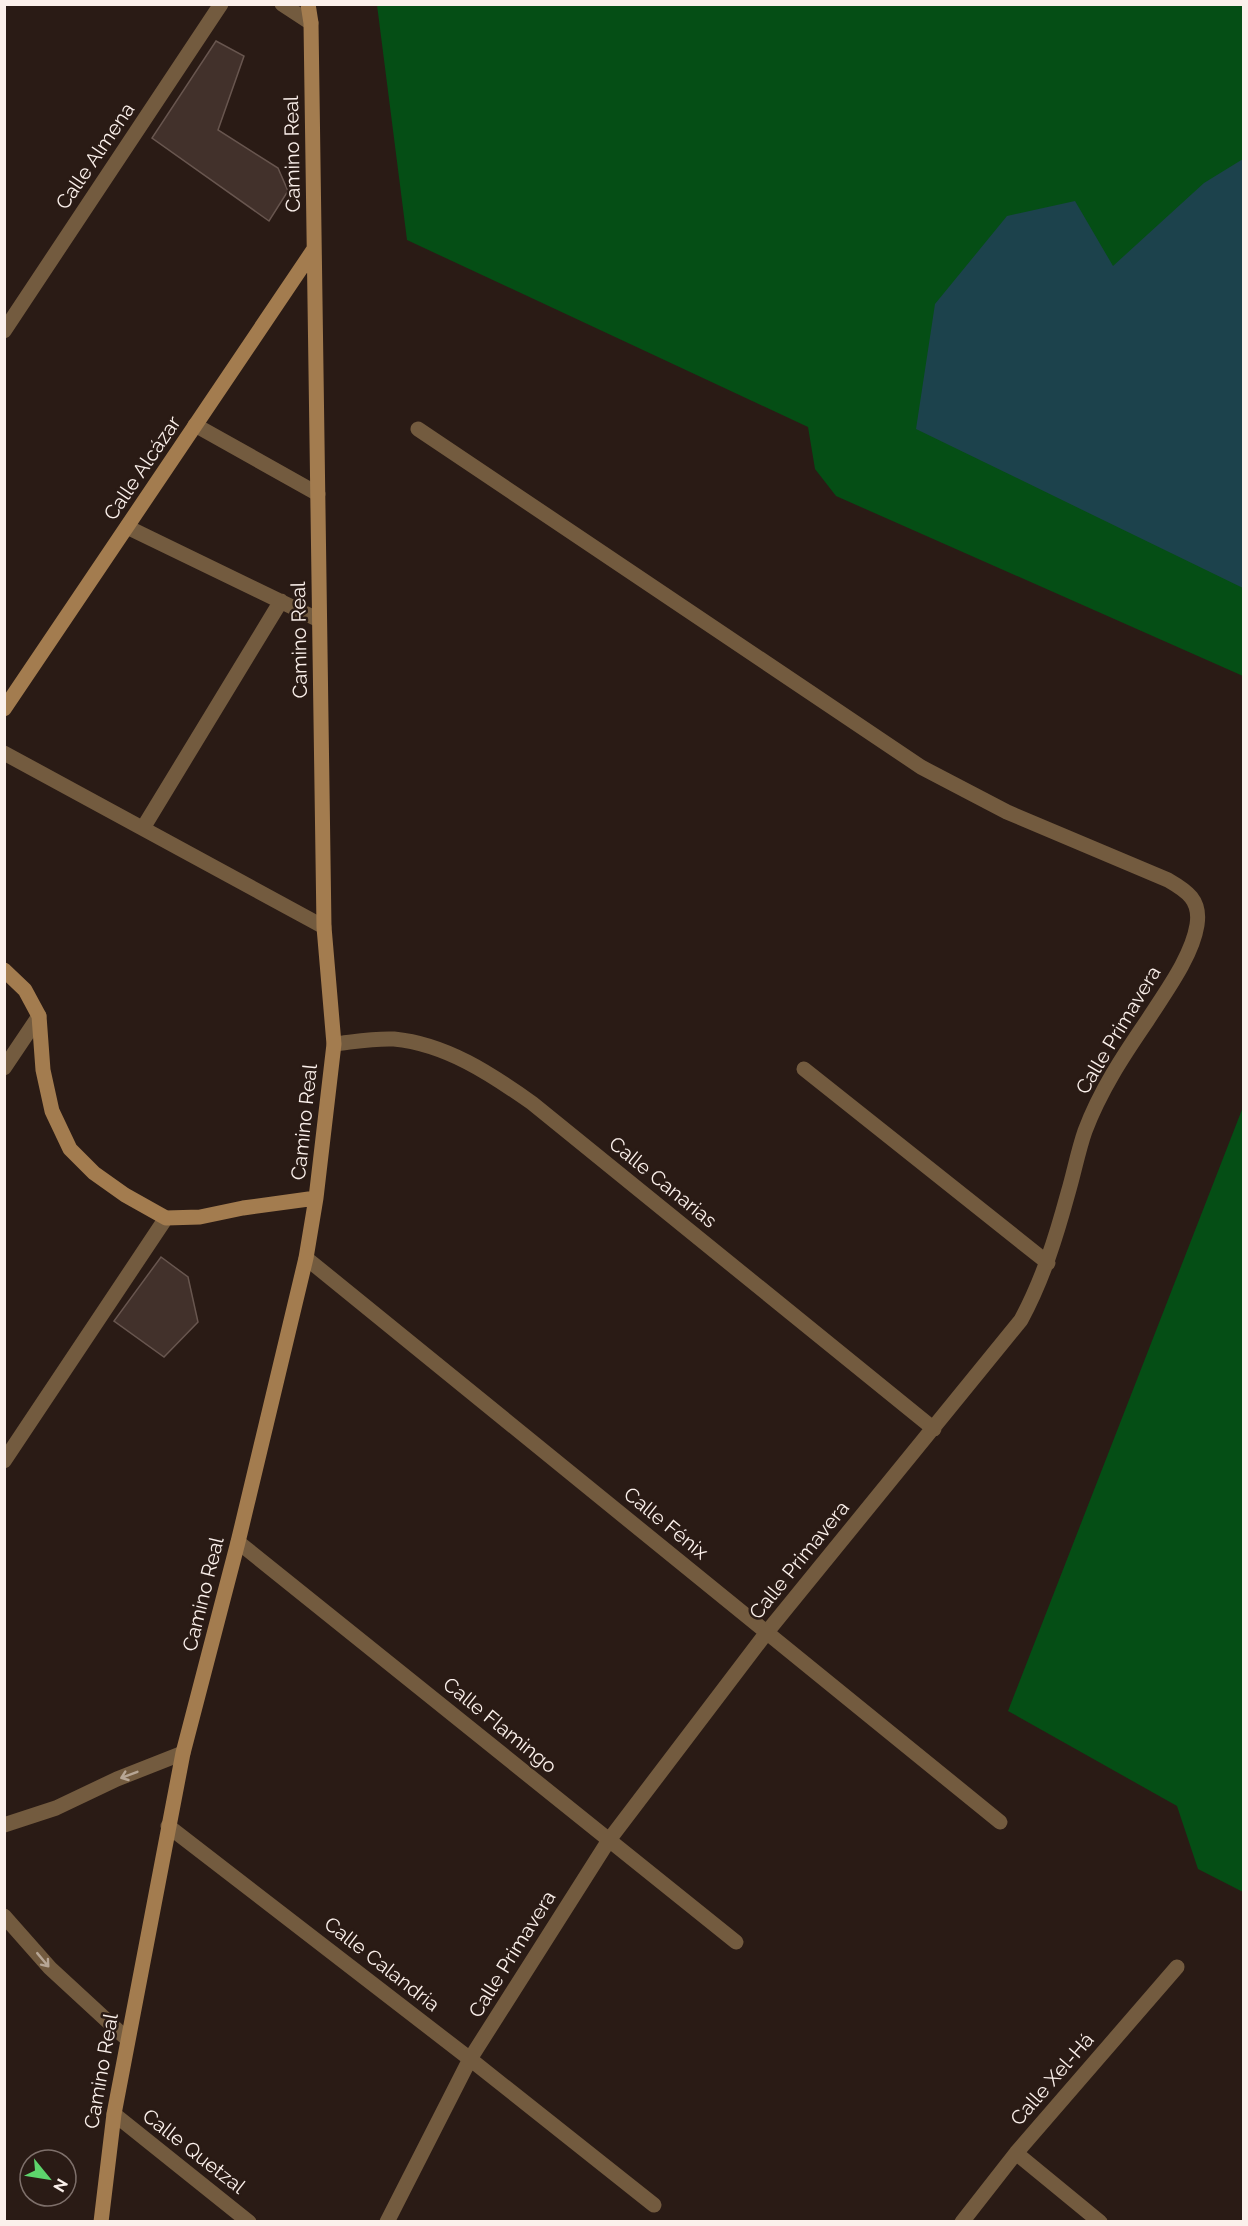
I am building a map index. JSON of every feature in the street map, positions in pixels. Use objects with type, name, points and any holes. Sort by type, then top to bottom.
[{"type":"street","name":"Calle Almena","points":[[4,331],[221,4]]},
{"type":"street","points":[[282,4],[311,23]]},
{"type":"street","name":"Camino Real","points":[[101,2222],[114,2114],[183,1754],[238,1542],[306,1258],[316,1198],[334,1044],[324,927],[311,23],[308,4]]},
{"type":"street","name":"Calle Alcázar","points":[[4,710],[314,249]]},
{"type":"street","points":[[195,425],[318,494]]},
{"type":"street","name":"Calle Primavera","points":[[387,2222],[470,2059],[609,1840],[767,1632],[1021,1320],[1048,1263],[1084,1133],[1101,1093],[1169,986],[1189,950],[1197,926],[1198,907],[1186,891],[1168,880],[1007,812],[921,767],[418,429]]},
{"type":"street","points":[[127,527],[319,620]]},
{"type":"street","points":[[143,828],[281,602]]},
{"type":"street","points":[[4,753],[324,927]]},
{"type":"street","points":[[4,970],[25,990],[39,1016],[43,1070],[52,1111],[70,1149],[94,1173],[109,1184],[166,1218],[200,1216],[316,1198]]},
{"type":"street","points":[[4,1068],[39,1016]]},
{"type":"street","name":"Calle Canarias","points":[[334,1044],[395,1039],[455,1056],[490,1073],[532,1103],[934,1429]]},
{"type":"street","points":[[804,1069],[1048,1263]]},
{"type":"street","points":[[4,1461],[166,1218]]},
{"type":"street","name":"Calle Fénix","points":[[306,1258],[1000,1822]]},
{"type":"street","name":"Calle Flamingo","points":[[238,1542],[736,1941]]},
{"type":"street","points":[[4,1825],[56,1808],[117,1779],[183,1754]]},
{"type":"street","name":"Calle Calandria","points":[[168,1826],[470,2059],[654,2205]]},
{"type":"street","points":[[4,1916],[50,1968],[127,2040]]},
{"type":"street","name":"Calle Xel-Há","points":[[962,2222],[1016,2153],[1177,1967]]},
{"type":"street","name":"Calle Quetzal","points":[[114,2114],[249,2222]]},
{"type":"street","points":[[1016,2153],[1100,2222]]},
{"type":"green space","points":[[377,5],[1243,5],[1243,676],[836,496],[815,469],[808,427],[407,240]]},
{"type":"green space","points":[[1243,1107],[1243,1892],[1198,1869],[1177,1806],[1008,1711]]},
{"type":"water","points":[[1243,159],[1243,588],[916,429],[935,304],[1007,216],[1075,201],[1113,266],[1204,183]]},
{"type":"building","points":[[216,41],[244,56],[218,130],[278,168],[288,191],[269,221],[152,138]]},
{"type":"building","points":[[161,1257],[188,1277],[198,1322],[164,1357],[114,1321]]}]
